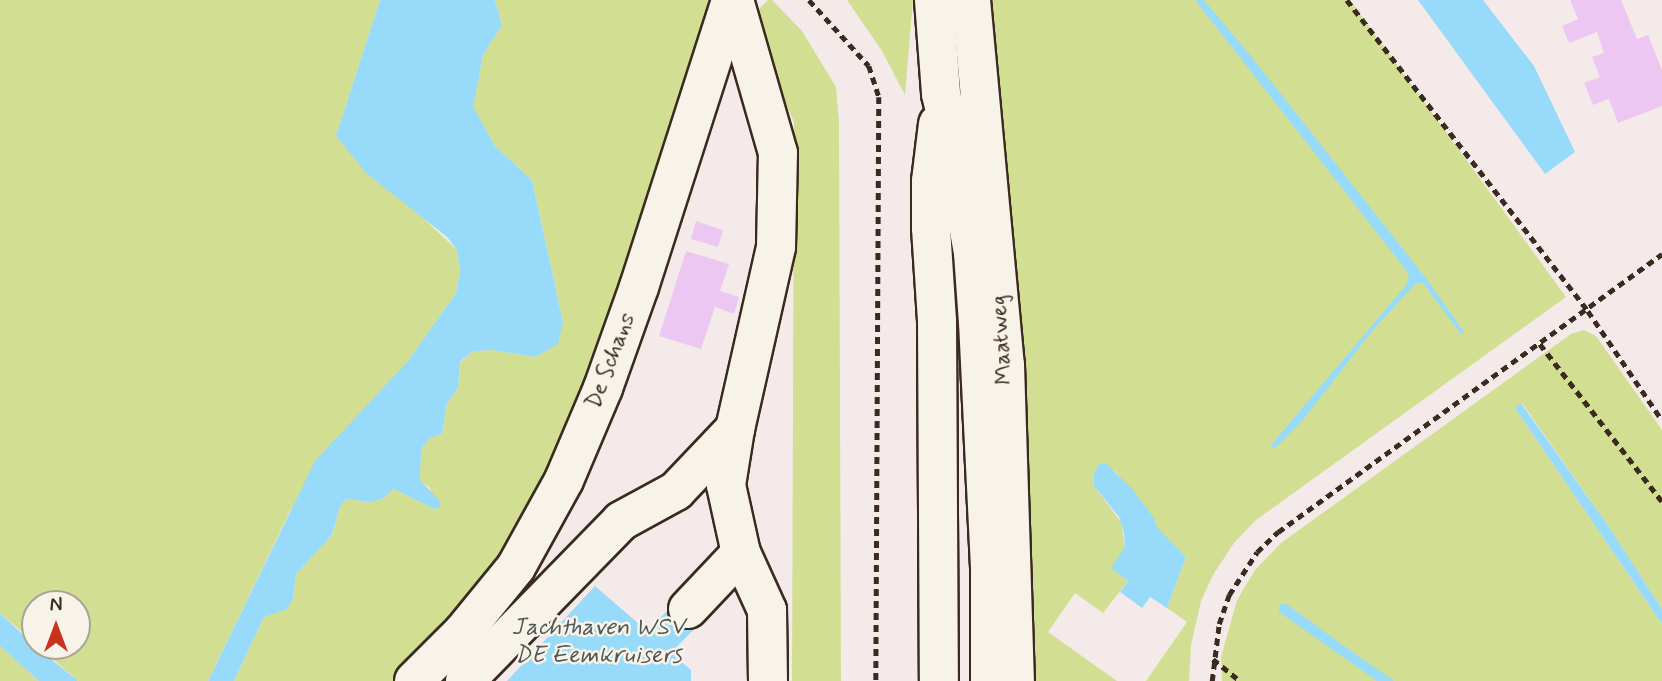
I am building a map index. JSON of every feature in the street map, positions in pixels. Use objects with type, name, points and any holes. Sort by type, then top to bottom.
[{"type":"main road","points":[[732,0],[778,153],[776,247],[726,485],[741,553],[767,610],[768,681]]},
{"type":"main road","name":"De Schans","points":[[414,681],[463,632],[516,566],[564,480],[603,387],[635,299],[732,0]]},
{"type":"main road","name":"Maatweg","points":[[934,0],[941,94],[957,162],[973,253],[985,431],[990,681]]},
{"type":"main road","name":"Maatweg","points":[[971,0],[1004,365],[1015,681]]},
{"type":"main road","name":"Maatweg","points":[[939,681],[937,321],[931,181],[941,94]]},
{"type":"main road","points":[[465,681],[621,521],[676,491],[736,429]]},
{"type":"main road","points":[[688,609],[741,553]]},
{"type":"path","points":[[809,0],[869,66],[879,97],[876,681]]},
{"type":"path","points":[[1347,0],[1588,311],[1662,420]]},
{"type":"path","points":[[1212,681],[1219,624],[1229,596],[1257,552],[1278,532],[1588,311],[1662,254]]},
{"type":"path","points":[[1540,344],[1662,501]]},
{"type":"path","points":[[1213,659],[1240,681]]},
{"type":"green space","points":[[0,0],[380,0],[336,136],[457,250],[460,271],[456,293],[408,361],[290,511],[208,681],[78,681],[54,660],[91,660],[91,590],[21,590],[21,631],[0,613]]},
{"type":"green space","points":[[495,0],[720,0],[547,501],[435,640],[395,681],[234,681],[264,617],[293,598],[296,574],[332,535],[340,506],[347,499],[371,502],[382,499],[394,489],[434,509],[430,488],[419,480],[421,449],[430,438],[442,434],[447,403],[458,388],[460,363],[473,351],[492,350],[535,357],[563,322],[532,180],[495,146],[472,107],[483,55],[502,25]]},
{"type":"green space","points":[[768,0],[772,0],[802,31],[836,87],[839,122],[841,681],[792,681],[794,122],[771,70],[757,11]]},
{"type":"green space","points":[[847,0],[913,0],[905,95],[882,51]]},
{"type":"green space","points":[[981,0],[1350,0],[1566,297],[1256,520],[1234,543],[1213,575],[1201,601],[1191,645],[1189,681],[1146,681],[1187,622],[1167,608],[1186,557],[1156,527],[1116,472],[1100,463],[1094,473],[1094,486],[1121,522],[1125,546],[1119,559],[1128,581],[1103,613],[1075,593],[1048,632],[1117,681],[1027,681]]},
{"type":"green space","points":[[1584,330],[1596,336],[1662,430],[1662,609],[1607,524],[1522,403],[1515,408],[1662,624],[1662,681],[1222,681],[1221,657],[1237,600],[1255,570],[1281,543],[1571,334]]},
{"type":"green space","points":[[0,646],[39,681],[0,681]]},
{"type":"water","points":[[380,0],[495,0],[502,25],[483,55],[473,107],[495,146],[532,180],[563,322],[558,344],[535,357],[492,350],[473,351],[460,362],[458,388],[447,403],[442,434],[430,438],[421,449],[420,480],[440,501],[440,507],[434,509],[394,489],[382,499],[371,502],[347,499],[340,506],[332,535],[296,574],[293,598],[287,609],[264,617],[234,681],[208,681],[315,461],[408,361],[456,293],[460,271],[457,250],[447,237],[367,174],[336,136]]},
{"type":"water","points":[[1195,0],[1204,0],[1251,56],[1429,282],[1464,332],[1461,334],[1423,283],[1416,283],[1373,330],[1302,421],[1274,449],[1271,445],[1407,284],[1409,274]]},
{"type":"water","points":[[1418,0],[1483,0],[1534,66],[1575,152],[1545,174]]},
{"type":"water","points":[[1521,403],[1607,524],[1662,609],[1662,624],[1515,408]]},
{"type":"water","points":[[1100,463],[1106,463],[1133,490],[1154,518],[1157,527],[1186,557],[1167,608],[1150,597],[1142,608],[1120,592],[1128,581],[1111,568],[1125,546],[1124,533],[1119,517],[1094,486],[1094,473]]},
{"type":"water","name":"Jachthaven WSV DE Eemkruisers","points":[[595,586],[647,631],[674,604],[697,626],[671,653],[691,670],[691,681],[507,681]]},
{"type":"water","points":[[1285,603],[1394,681],[1377,681],[1279,612],[1279,605]]},
{"type":"water","points":[[0,613],[21,633],[21,660],[52,660],[78,681],[39,681],[0,646]]},
{"type":"building","points":[[1570,0],[1621,0],[1637,39],[1648,35],[1662,70],[1662,106],[1618,123],[1609,99],[1593,105],[1584,83],[1600,77],[1592,57],[1604,53],[1597,32],[1569,43],[1562,26],[1578,19]]},
{"type":"building","points":[[696,221],[723,230],[718,247],[691,239]]},
{"type":"building","points":[[686,251],[729,264],[720,291],[739,297],[734,314],[715,307],[701,349],[659,336]]}]
